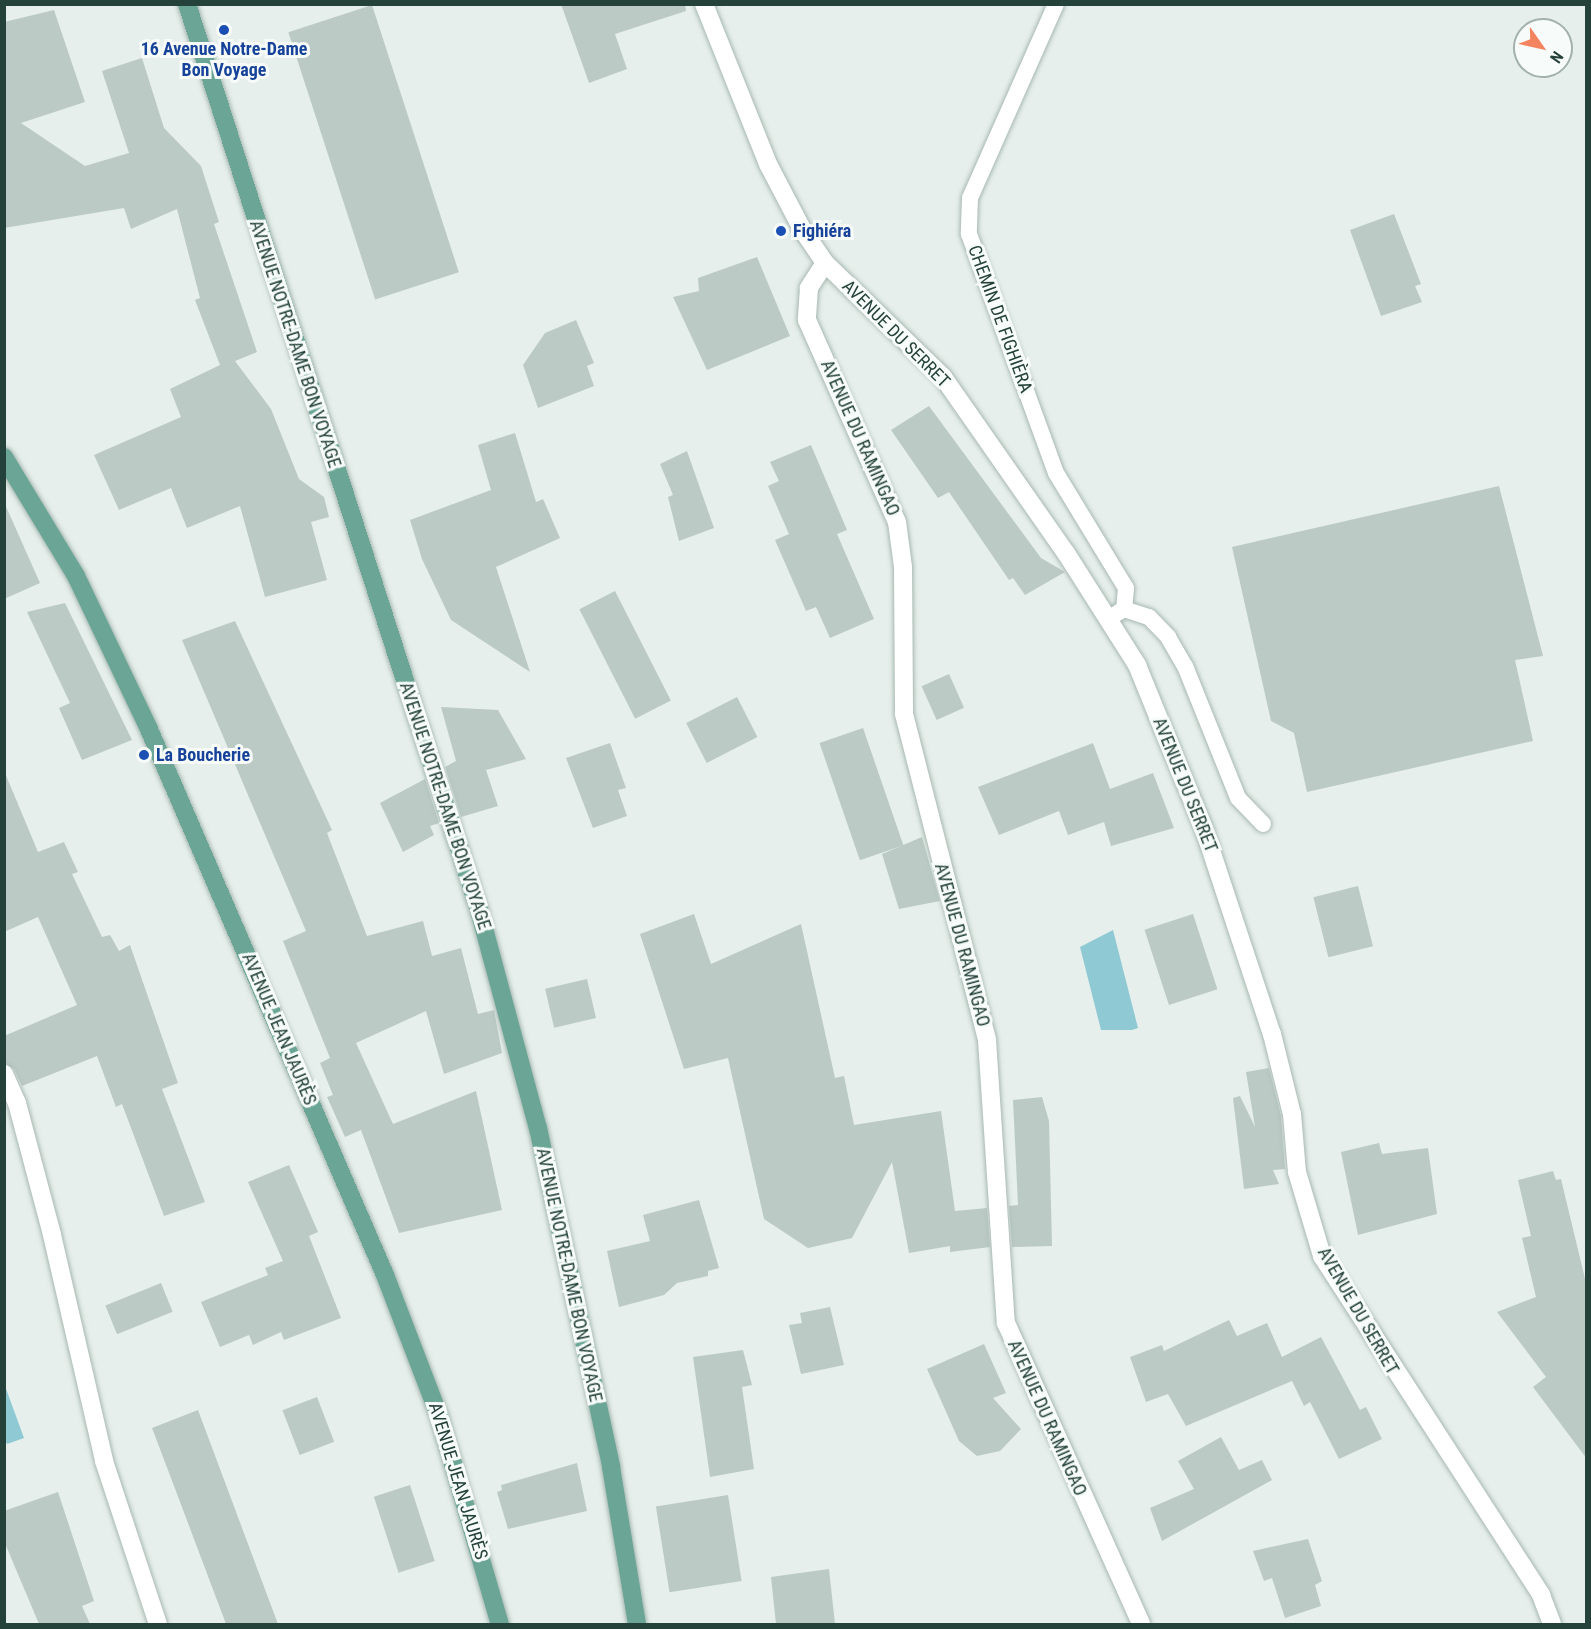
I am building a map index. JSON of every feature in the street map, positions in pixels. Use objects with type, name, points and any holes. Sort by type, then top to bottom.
[{"type":"main road","name":"AVENUE NOTRE-DAME BON VOYAGE","points":[[187,4],[479,910],[538,1128],[611,1467],[637,1624]]},
{"type":"main road","name":"AVENUE JEAN JAURÈS","points":[[4,457],[76,576],[148,727],[390,1285],[435,1406],[500,1624]]},
{"type":"street","name":"AVENUE DU SERRET","points":[[705,4],[768,164],[825,263],[943,376],[1137,665],[1206,832],[1272,1034],[1292,1114],[1297,1172],[1322,1256],[1541,1595],[1552,1624]]},
{"type":"street","name":"AVENUE DU RAMINGAO","points":[[825,263],[809,288],[807,320],[897,522],[903,567],[904,714],[987,1040],[1006,1323],[1142,1624]]},
{"type":"street","points":[[4,1074],[17,1102],[52,1235],[104,1461],[158,1624]]},
{"type":"lane","name":"CHEMIN DE FIGHIÈRA","points":[[1056,4],[970,198],[969,234],[1056,473],[1126,588],[1124,609]]},
{"type":"lane","points":[[1108,619],[1124,609],[1149,617],[1168,637],[1185,666],[1238,798],[1263,824]]},
{"type":"water","points":[[1113,930],[1138,1028],[1132,1030],[1101,1030],[1080,947]]},
{"type":"water","points":[[5,1386],[24,1438],[7,1444],[4,1438]]},
{"type":"building","points":[[561,4],[685,4],[686,11],[615,34],[627,69],[589,83]]},
{"type":"building","points":[[372,5],[459,272],[375,299],[288,32]]},
{"type":"building","points":[[54,10],[85,102],[21,123],[85,166],[129,153],[102,71],[142,58],[164,128],[201,166],[219,222],[214,224],[257,352],[235,361],[271,409],[299,479],[324,497],[329,517],[311,522],[327,580],[265,597],[240,506],[187,528],[171,488],[119,510],[94,455],[181,417],[170,389],[220,365],[195,300],[200,298],[177,209],[131,229],[124,208],[4,228],[4,22]]},
{"type":"building","points":[[1394,214],[1421,284],[1415,286],[1422,302],[1381,316],[1350,230]]},
{"type":"building","points":[[757,257],[790,336],[707,370],[673,297],[699,291],[698,278]]},
{"type":"building","points":[[576,320],[594,363],[587,366],[594,386],[538,408],[523,365],[545,333]]},
{"type":"building","points":[[929,406],[1041,558],[1065,572],[1025,595],[1013,578],[1009,580],[949,492],[938,498],[891,430]]},
{"type":"building","points":[[515,433],[536,502],[543,499],[560,538],[496,567],[530,672],[451,620],[422,559],[410,520],[491,490],[478,445]]},
{"type":"building","points":[[811,445],[847,530],[837,534],[874,619],[830,638],[816,607],[806,611],[775,540],[789,534],[768,486],[779,481],[770,462]]},
{"type":"building","points":[[687,451],[714,528],[679,541],[668,497],[673,495],[660,464]]},
{"type":"building","points":[[1499,486],[1543,656],[1515,660],[1533,741],[1307,792],[1294,733],[1271,721],[1232,547]]},
{"type":"building","points":[[4,502],[40,583],[4,599]]},
{"type":"building","points":[[615,591],[671,701],[635,719],[579,609]]},
{"type":"building","points":[[65,603],[132,740],[82,760],[59,708],[70,703],[27,612]]},
{"type":"building","points":[[235,621],[332,830],[327,833],[367,936],[423,921],[432,956],[461,948],[478,1014],[494,1010],[502,1053],[444,1074],[426,1011],[356,1043],[393,1124],[476,1091],[502,1210],[399,1233],[361,1130],[345,1137],[327,1097],[333,1095],[320,1063],[330,1058],[283,941],[306,931],[182,640]]},
{"type":"building","points":[[949,674],[964,708],[937,720],[922,686]]},
{"type":"building","points":[[737,697],[757,737],[707,763],[686,723]]},
{"type":"building","points":[[441,707],[498,710],[526,759],[486,770],[498,806],[461,817],[445,767],[456,761]]},
{"type":"building","points":[[863,728],[903,845],[860,860],[820,743]]},
{"type":"building","points":[[610,743],[626,788],[618,790],[627,816],[593,828],[566,758]]},
{"type":"building","points":[[1093,743],[1110,789],[1153,773],[1174,828],[1111,846],[1104,822],[1068,835],[1059,811],[999,835],[978,787]]},
{"type":"building","points":[[5,773],[38,852],[64,842],[78,872],[72,874],[102,937],[110,935],[119,951],[130,945],[178,1083],[162,1089],[205,1202],[164,1216],[122,1104],[116,1107],[97,1056],[22,1086],[14,1069],[4,1063],[4,1036],[77,1005],[38,917],[4,932]]},
{"type":"building","points":[[425,779],[439,823],[430,826],[434,835],[403,852],[380,803]]},
{"type":"building","points":[[922,837],[940,901],[899,909],[882,854]]},
{"type":"building","points":[[1358,886],[1373,946],[1328,957],[1313,897]]},
{"type":"building","points":[[694,914],[711,964],[801,924],[835,1078],[844,1076],[854,1125],[941,1111],[955,1211],[987,1208],[990,1247],[950,1252],[950,1246],[909,1253],[892,1162],[852,1238],[808,1248],[764,1219],[728,1058],[684,1069],[640,934]]},
{"type":"building","points":[[1193,914],[1217,989],[1169,1005],[1144,930]]},
{"type":"building","points":[[587,979],[596,1018],[554,1028],[545,989]]},
{"type":"building","points":[[1269,1068],[1281,1116],[1285,1169],[1273,1170],[1279,1184],[1244,1189],[1233,1098],[1240,1096],[1255,1127],[1246,1072]]},
{"type":"building","points":[[1042,1097],[1049,1121],[1052,1246],[1012,1247],[1009,1206],[1018,1205],[1013,1100]]},
{"type":"building","points":[[1379,1143],[1382,1154],[1428,1148],[1437,1214],[1358,1235],[1341,1152]]},
{"type":"building","points":[[289,1165],[318,1232],[309,1236],[341,1318],[284,1340],[281,1332],[253,1345],[249,1335],[220,1347],[201,1302],[268,1275],[265,1268],[283,1261],[248,1182]]},
{"type":"building","points":[[1553,1171],[1556,1180],[1561,1179],[1587,1287],[1587,1459],[1533,1387],[1546,1377],[1497,1312],[1536,1297],[1522,1238],[1531,1236],[1518,1180]]},
{"type":"building","points":[[699,1200],[719,1268],[708,1271],[708,1276],[677,1283],[664,1295],[619,1307],[607,1251],[650,1241],[643,1215]]},
{"type":"building","points":[[161,1283],[173,1312],[117,1334],[105,1305]]},
{"type":"building","points":[[830,1307],[844,1365],[801,1374],[789,1325],[802,1323],[800,1313]]},
{"type":"building","points":[[1229,1320],[1237,1336],[1267,1323],[1282,1357],[1321,1337],[1360,1410],[1366,1407],[1382,1439],[1339,1459],[1310,1402],[1304,1406],[1292,1381],[1186,1426],[1168,1394],[1146,1402],[1130,1357],[1162,1345],[1164,1351]]},
{"type":"building","points":[[984,1344],[1006,1393],[993,1398],[1021,1429],[1000,1451],[977,1456],[959,1441],[927,1369]]},
{"type":"building","points":[[743,1350],[752,1385],[742,1387],[754,1469],[710,1477],[693,1357]]},
{"type":"building","points":[[317,1397],[334,1442],[300,1455],[282,1410]]},
{"type":"building","points":[[198,1410],[278,1624],[226,1624],[152,1428]]},
{"type":"building","points":[[1221,1437],[1239,1470],[1262,1460],[1272,1480],[1162,1541],[1150,1508],[1194,1489],[1178,1461]]},
{"type":"building","points":[[577,1463],[587,1511],[508,1529],[497,1492],[502,1490],[501,1485]]},
{"type":"building","points":[[410,1485],[435,1561],[399,1573],[374,1497]]},
{"type":"building","points":[[58,1492],[94,1601],[82,1606],[90,1624],[39,1624],[4,1541],[4,1511]]},
{"type":"building","points":[[728,1495],[742,1581],[670,1592],[656,1506]]},
{"type":"building","points":[[1308,1539],[1322,1581],[1315,1585],[1321,1606],[1285,1618],[1272,1578],[1264,1581],[1253,1551]]},
{"type":"building","points":[[829,1569],[835,1624],[776,1624],[771,1577]]},
{"type":"place","name":"16 Avenue Notre-Dame Bon Voyage","points":[[224,30]]},
{"type":"place","name":"Fighiéra","points":[[781,231]]},
{"type":"place","name":"La Boucherie","points":[[144,755]]}]
